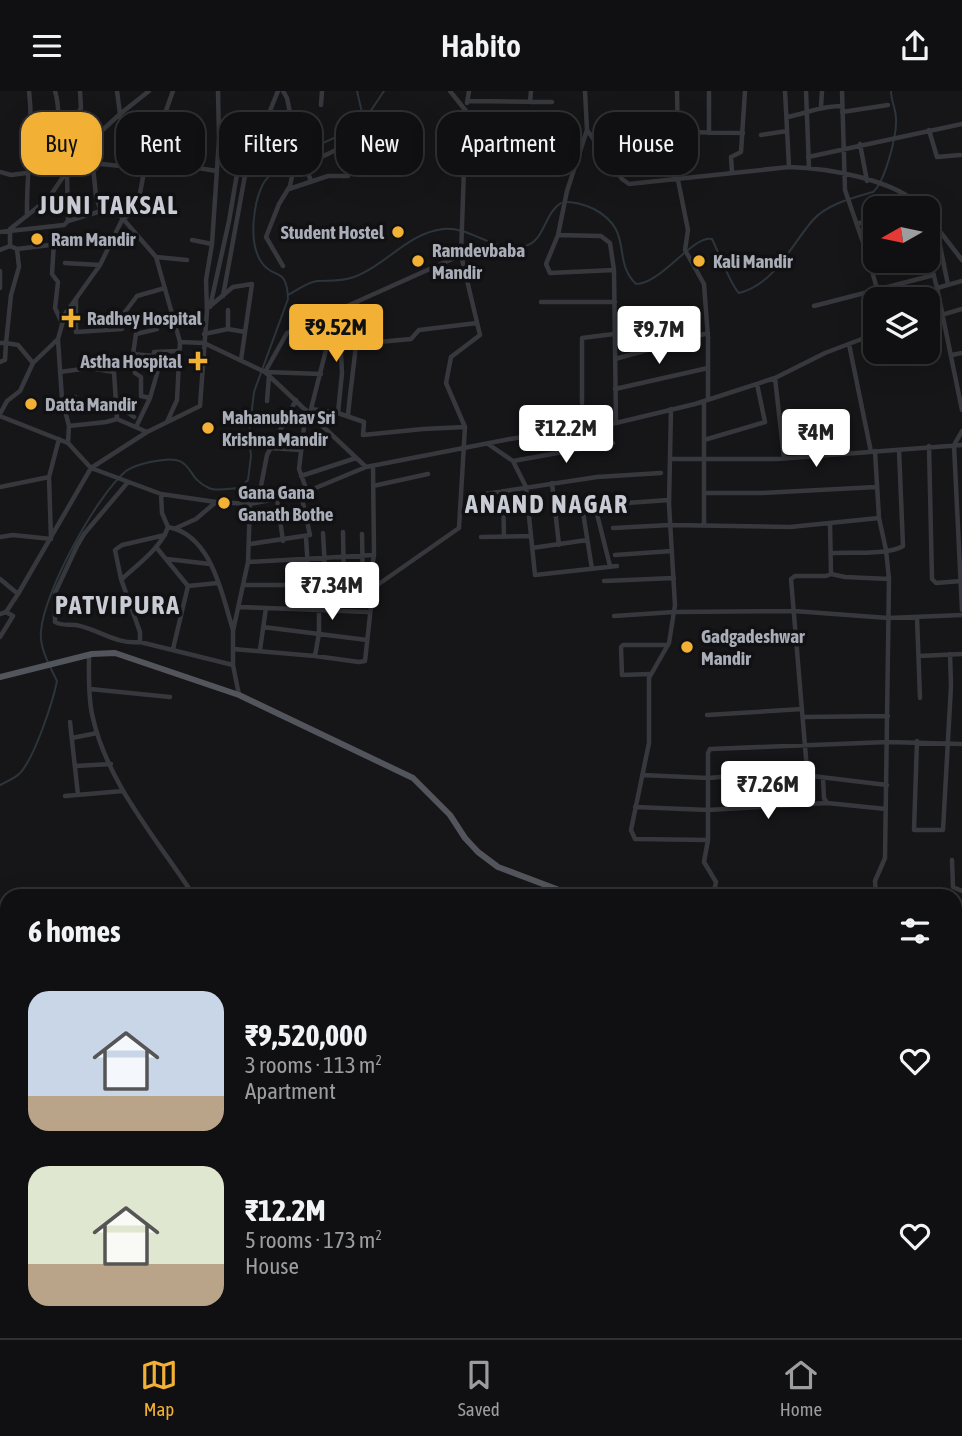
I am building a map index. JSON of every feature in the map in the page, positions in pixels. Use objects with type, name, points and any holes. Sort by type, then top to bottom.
[{"type":"main road","points":[[0,677],[89,655],[115,653],[239,695],[413,778],[443,808],[478,852],[498,867],[556,889]]},
{"type":"street","points":[[29,91],[31,112]]},
{"type":"street","points":[[55,91],[58,112]]},
{"type":"street","points":[[78,112],[81,108],[80,91]]},
{"type":"street","points":[[117,91],[120,112]]},
{"type":"street","points":[[123,112],[149,91]]},
{"type":"street","points":[[165,112],[173,91]]},
{"type":"street","points":[[208,309],[206,280],[212,244],[217,171],[218,91]]},
{"type":"street","points":[[223,296],[246,170],[281,91],[287,98],[290,112]]},
{"type":"street","points":[[321,105],[322,91]]},
{"type":"street","points":[[450,91],[466,111]]},
{"type":"street","points":[[244,585],[368,586],[459,528],[465,427],[446,383],[451,357],[480,335],[461,254],[469,91]]},
{"type":"street","points":[[530,102],[531,91]]},
{"type":"street","points":[[584,91],[587,130],[558,235],[546,264],[550,273],[614,270]]},
{"type":"street","points":[[677,91],[677,112]]},
{"type":"street","points":[[709,91],[709,133]]},
{"type":"street","points":[[732,172],[731,157],[741,152],[746,91]]},
{"type":"street","points":[[785,91],[789,167]]},
{"type":"street","points":[[806,91],[809,168]]},
{"type":"street","points":[[821,91],[821,106]]},
{"type":"street","points":[[842,91],[845,190],[863,241]]},
{"type":"street","points":[[468,101],[552,102]]},
{"type":"street","points":[[786,117],[807,113],[821,106],[842,109],[888,105]]},
{"type":"street","points":[[102,131],[116,118]]},
{"type":"street","points":[[808,157],[962,124]]},
{"type":"street","points":[[587,130],[625,182],[634,184],[789,167],[809,168],[870,181],[892,189],[901,196]]},
{"type":"street","points":[[929,130],[937,157],[960,155]]},
{"type":"street","points":[[761,135],[787,131]]},
{"type":"street","points":[[698,133],[743,134]]},
{"type":"street","points":[[860,144],[870,181]]},
{"type":"street","points":[[205,169],[217,171]]},
{"type":"street","points":[[0,172],[11,175],[21,174]]},
{"type":"street","points":[[26,175],[27,217]]},
{"type":"street","points":[[9,229],[48,199],[64,175]]},
{"type":"street","points":[[66,175],[68,221]]},
{"type":"street","points":[[94,175],[96,197],[101,211]]},
{"type":"street","points":[[68,443],[69,426],[62,399],[58,339],[62,324],[65,314],[100,265],[122,220],[137,209],[143,175]]},
{"type":"street","points":[[0,614],[6,612],[18,594],[91,468],[147,432],[200,406],[204,334],[237,175]]},
{"type":"street","points":[[283,266],[266,237],[279,204],[289,189],[292,175]]},
{"type":"street","points":[[308,175],[312,181]]},
{"type":"street","points":[[289,189],[328,176],[348,176]]},
{"type":"street","points":[[678,180],[687,225],[685,250],[704,284],[708,333],[704,525]]},
{"type":"street","points":[[0,232],[64,225],[68,221],[101,211],[118,213],[156,257],[180,345],[177,400],[166,422]]},
{"type":"street","points":[[858,224],[863,223]]},
{"type":"street","points":[[9,229],[10,246]]},
{"type":"street","points":[[940,231],[962,260]]},
{"type":"street","points":[[558,235],[606,238],[610,243],[614,270],[616,423]]},
{"type":"street","points":[[73,240],[111,244]]},
{"type":"street","points":[[192,240],[212,244]]},
{"type":"street","points":[[0,250],[10,246],[17,249],[50,245],[54,242],[52,274],[58,282],[55,308],[62,324]]},
{"type":"street","points":[[940,246],[948,285]]},
{"type":"street","points":[[0,362],[5,360],[3,343],[19,267],[17,249]]},
{"type":"street","points":[[267,401],[265,373],[287,333],[461,254]]},
{"type":"street","points":[[156,257],[187,260]]},
{"type":"street","points":[[65,263],[100,265]]},
{"type":"street","points":[[0,271],[0,289]]},
{"type":"street","points":[[889,287],[934,275],[937,287]]},
{"type":"street","points":[[940,287],[962,281]]},
{"type":"street","points":[[208,309],[233,287],[252,284],[241,360]]},
{"type":"street","points":[[125,312],[136,296],[165,288]]},
{"type":"street","points":[[814,306],[863,294]]},
{"type":"street","points":[[76,299],[76,332],[122,329]]},
{"type":"street","points":[[541,302],[615,302]]},
{"type":"street","points":[[940,302],[962,410]]},
{"type":"street","points":[[348,416],[359,329],[357,303]]},
{"type":"street","points":[[338,413],[343,308]]},
{"type":"street","points":[[940,316],[962,309]]},
{"type":"street","points":[[228,310],[229,329]]},
{"type":"street","points":[[378,342],[411,339],[419,330],[477,323]]},
{"type":"street","points":[[150,398],[141,396],[141,377],[135,373],[133,354],[136,334],[157,329]]},
{"type":"street","points":[[204,334],[229,329],[245,332]]},
{"type":"street","points":[[615,359],[708,333]]},
{"type":"street","points":[[250,544],[310,535],[301,475],[302,448],[308,410],[321,374],[327,346],[340,334]]},
{"type":"street","points":[[582,403],[582,338],[614,334]]},
{"type":"street","points":[[58,339],[33,363],[20,391],[7,401],[0,415],[68,443],[91,468],[161,494],[250,504],[304,493],[369,467],[487,443],[616,423],[706,400],[775,378],[825,353],[863,339]]},
{"type":"street","points":[[3,343],[18,345],[33,363]]},
{"type":"street","points":[[180,345],[204,343],[265,373],[369,467],[373,486],[374,555],[368,586]]},
{"type":"street","points":[[849,344],[873,451],[879,518],[887,550],[889,579],[885,858],[875,881],[876,889]]},
{"type":"street","points":[[137,425],[150,398],[158,370],[153,368],[154,352],[178,351],[180,345]]},
{"type":"street","points":[[951,355],[962,353]]},
{"type":"street","points":[[133,354],[154,356]]},
{"type":"street","points":[[60,372],[89,368],[114,372],[117,418]]},
{"type":"street","points":[[615,389],[708,368]]},
{"type":"street","points":[[265,373],[321,374]]},
{"type":"street","points":[[775,378],[784,458]]},
{"type":"street","points":[[704,440],[765,422],[757,384]]},
{"type":"street","points":[[62,399],[75,397]]},
{"type":"street","points":[[239,695],[233,665],[233,631],[248,562],[250,504],[260,491],[267,455],[296,400]]},
{"type":"street","points":[[116,404],[134,417]]},
{"type":"street","points":[[671,409],[669,500],[674,612],[668,645],[650,674],[649,743],[631,830],[635,839],[708,840]]},
{"type":"street","points":[[308,410],[338,413],[364,422],[363,435],[465,427]]},
{"type":"street","points":[[69,426],[106,422],[117,418],[137,425],[147,432]]},
{"type":"street","points":[[962,431],[954,445],[962,610]]},
{"type":"street","points":[[51,539],[49,477],[59,439]]},
{"type":"street","points":[[271,448],[302,448],[323,440]]},
{"type":"street","points":[[487,443],[513,461],[526,487],[535,575],[617,566]]},
{"type":"street","points":[[513,461],[613,443]]},
{"type":"street","points":[[670,459],[784,458],[962,445]]},
{"type":"street","points":[[929,446],[932,579],[936,583],[961,581]]},
{"type":"street","points":[[832,552],[900,549],[904,544],[899,450]]},
{"type":"street","points":[[301,475],[356,458]]},
{"type":"street","points":[[485,494],[597,477],[661,473]]},
{"type":"street","points":[[373,486],[428,474]]},
{"type":"street","points":[[0,487],[49,477]]},
{"type":"street","points":[[127,481],[80,540],[57,588],[54,600],[56,624],[77,625],[128,644],[140,642],[233,665]]},
{"type":"street","points":[[552,483],[559,545]]},
{"type":"street","points":[[704,493],[876,487]]},
{"type":"street","points":[[503,491],[504,537]]},
{"type":"street","points":[[121,579],[156,547],[165,535],[168,527],[162,513],[161,494]]},
{"type":"street","points":[[277,499],[283,541]]},
{"type":"street","points":[[612,504],[669,500]]},
{"type":"street","points":[[176,528],[196,519],[216,502]]},
{"type":"street","points":[[555,509],[594,502],[610,566]]},
{"type":"street","points":[[582,506],[592,569]]},
{"type":"street","points":[[614,528],[670,525],[790,527],[879,518]]},
{"type":"street","points":[[830,523],[831,574]]},
{"type":"street","points":[[168,527],[176,528],[205,550],[233,631]]},
{"type":"street","points":[[343,532],[344,586]]},
{"type":"street","points":[[323,533],[326,587]]},
{"type":"street","points":[[233,649],[362,662],[366,659],[369,612],[362,534]]},
{"type":"street","points":[[0,537],[13,535],[51,539]]},
{"type":"street","points":[[140,642],[140,632],[121,579],[115,550],[122,545],[165,535]]},
{"type":"street","points":[[481,537],[531,536]]},
{"type":"street","points":[[306,537],[309,586]]},
{"type":"street","points":[[533,548],[587,540]]},
{"type":"street","points":[[156,547],[188,586]]},
{"type":"street","points":[[615,555],[672,551]]},
{"type":"street","points":[[248,562],[374,555]]},
{"type":"street","points":[[167,559],[211,564]]},
{"type":"street","points":[[887,785],[812,776],[807,770],[791,579],[793,576],[831,574],[889,579]]},
{"type":"street","points":[[604,581],[674,578]]},
{"type":"street","points":[[0,579],[18,594]]},
{"type":"street","points":[[188,586],[218,583]]},
{"type":"street","points":[[173,649],[188,586]]},
{"type":"street","points":[[315,656],[319,586]]},
{"type":"street","points":[[240,607],[369,612]]},
{"type":"street","points":[[260,650],[266,608]]},
{"type":"street","points":[[614,616],[674,612],[794,611],[888,618],[962,615]]},
{"type":"street","points":[[0,637],[13,616],[6,612]]},
{"type":"street","points":[[917,617],[920,698]]},
{"type":"street","points":[[263,627],[367,640]]},
{"type":"street","points":[[122,656],[128,644]]},
{"type":"street","points":[[650,674],[622,675],[621,647],[668,645]]},
{"type":"street","points":[[917,741],[914,830],[943,830],[951,686],[950,654]]},
{"type":"street","points":[[919,656],[962,654]]},
{"type":"street","points":[[89,655],[92,717],[97,733],[124,791],[189,889]]},
{"type":"street","points":[[90,689],[170,697]]},
{"type":"street","points":[[707,715],[802,709]]},
{"type":"street","points":[[803,717],[888,716]]},
{"type":"street","points":[[70,722],[78,795]]},
{"type":"street","points":[[72,738],[97,733]]},
{"type":"street","points":[[716,889],[716,882],[704,862],[708,840],[708,753],[712,749],[917,741],[962,744]]},
{"type":"street","points":[[75,767],[111,764]]},
{"type":"street","points":[[642,775],[708,778],[807,770]]},
{"type":"street","points":[[823,778],[824,798],[827,803]]},
{"type":"street","points":[[65,796],[124,791]]},
{"type":"street","points":[[635,807],[708,810],[827,803],[886,809]]},
{"type":"street","points":[[952,860],[953,887],[958,889]]},
{"type":"waterway","points":[[357,91],[362,112]]},
{"type":"waterway","points":[[322,143],[356,128],[384,91]]},
{"type":"waterway","points":[[567,202],[594,209],[607,218],[619,236],[625,265],[636,284],[656,276],[696,244],[712,239],[728,276],[739,293],[752,288],[772,273],[819,214],[841,202],[873,192],[877,187],[886,169],[895,136],[896,115],[891,91]]},
{"type":"waterway","points":[[0,785],[25,767],[42,730],[57,681],[46,657],[41,631],[51,593],[73,546],[114,483],[133,467],[169,459],[183,463],[195,478],[212,489],[240,488],[248,480],[254,392],[288,299],[285,282],[262,263],[255,245],[255,213],[263,184],[271,175]]},
{"type":"waterway","points":[[288,295],[314,282],[354,277],[419,237],[443,229],[464,232],[504,246],[525,246],[537,239],[551,213],[561,203]]},
{"type":"place","name":"Student Hostel","points":[[398,232]]},
{"type":"place","name":"Ram Mandir","points":[[37,239]]},
{"type":"place","name":"Ramdevbaba Mandir","points":[[418,261]]},
{"type":"place","name":"Kali Mandir","points":[[699,261]]},
{"type":"place","name":"Radhey Hospital","points":[[71,318]]},
{"type":"place","name":"Astha Hospital","points":[[198,361]]},
{"type":"place","name":"Datta Mandir","points":[[31,404]]},
{"type":"place","name":"Mahanubhav Sri Krishna Mandir","points":[[208,428]]},
{"type":"place","name":"Gana Gana Ganath Bothe","points":[[224,503]]},
{"type":"place","name":"Gadgadeshwar Mandir","points":[[687,647]]},
{"type":"district","name":"JUNI TAKSAL","points":[[109,205]]},
{"type":"district","name":"ANAND NAGAR","points":[[547,504]]},
{"type":"district","name":"PATVIPURA","points":[[118,605]]}]
